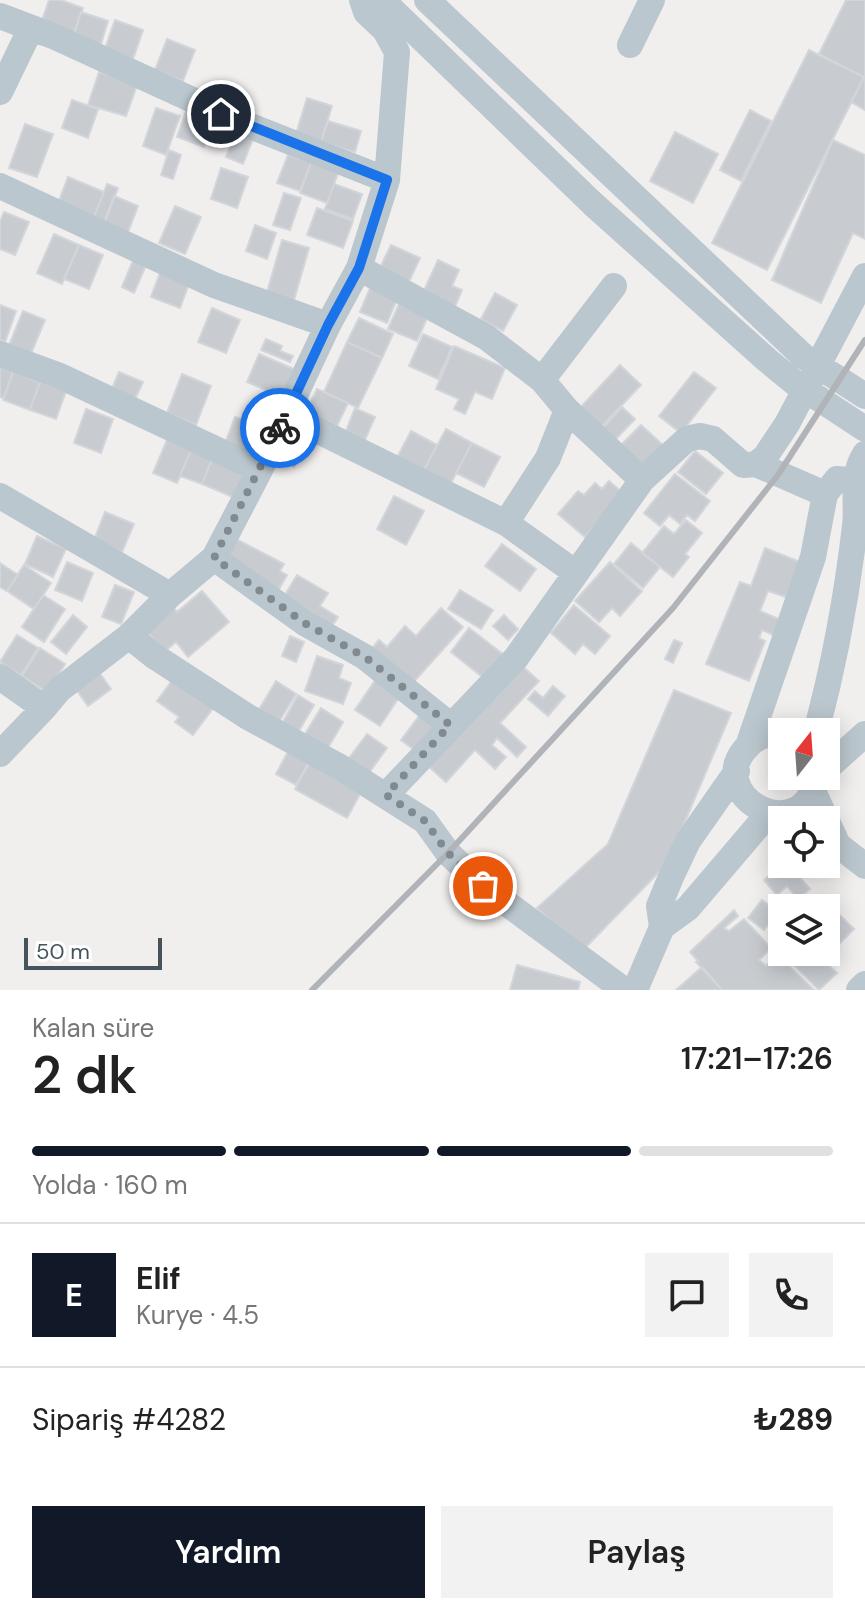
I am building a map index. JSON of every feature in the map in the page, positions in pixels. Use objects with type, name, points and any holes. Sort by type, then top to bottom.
[{"type":"street","points":[[0,754],[59,690],[129,636],[170,595],[214,558],[359,268],[387,180],[397,52],[385,30],[366,12],[362,0]]},
{"type":"street","points":[[382,0],[593,204],[785,376],[865,429]]},
{"type":"street","points":[[427,0],[803,356],[865,396]]},
{"type":"street","points":[[630,45],[652,0]]},
{"type":"street","points":[[0,16],[245,124],[387,180]]},
{"type":"street","points":[[0,92],[31,28]]},
{"type":"street","points":[[0,186],[214,285],[328,325]]},
{"type":"street","points":[[359,268],[486,337],[542,380],[567,410],[642,480]]},
{"type":"street","points":[[756,464],[765,457],[787,424],[865,276]]},
{"type":"street","points":[[542,380],[614,286]]},
{"type":"street","points":[[0,354],[60,376],[260,470]]},
{"type":"street","points":[[506,523],[548,458],[567,410]]},
{"type":"street","points":[[286,415],[506,523],[576,573]]},
{"type":"street","points":[[386,795],[516,658],[642,480],[687,439],[700,436],[713,439],[743,465],[756,464],[825,494]]},
{"type":"street","points":[[819,718],[839,631],[856,522],[855,481],[859,463],[865,454]]},
{"type":"street","points":[[748,746],[813,557],[825,494],[837,479],[855,481]]},
{"type":"street","points":[[0,496],[170,595]]},
{"type":"street","points":[[214,558],[306,624],[365,657],[450,725]]},
{"type":"street","points":[[129,636],[154,656],[248,717],[386,795],[425,821],[448,853],[483,886],[624,990]]},
{"type":"street","points":[[0,677],[44,708]]},
{"type":"street","points":[[840,757],[865,734]]},
{"type":"street","points":[[662,927],[659,906],[683,853],[713,803],[737,771],[743,752],[768,735]]},
{"type":"street","points":[[737,771],[739,789],[746,800],[768,812]]},
{"type":"street","points":[[800,806],[812,790]]},
{"type":"street","points":[[635,990],[662,927],[688,908],[768,829]]},
{"type":"street","points":[[840,848],[865,866]]},
{"type":"street","points":[[859,990],[865,984]]},
{"type":"building","points":[[49,0],[61,0],[83,8],[73,35],[41,24]]},
{"type":"building","points":[[846,0],[865,0],[865,110],[851,102],[864,77],[819,54]]},
{"type":"building","points":[[81,12],[108,21],[100,47],[73,38]]},
{"type":"building","points":[[115,20],[143,30],[133,59],[105,49]]},
{"type":"building","points":[[167,39],[195,50],[183,81],[155,70]]},
{"type":"building","points":[[809,50],[864,77],[767,270],[712,243]]},
{"type":"building","points":[[99,72],[137,85],[126,116],[88,105]]},
{"type":"building","points":[[307,98],[332,106],[321,142],[296,134]]},
{"type":"building","points":[[72,100],[98,109],[88,138],[62,128]]},
{"type":"building","points":[[156,108],[180,116],[166,155],[143,146]]},
{"type":"building","points":[[187,109],[214,118],[204,147],[177,137]]},
{"type":"building","points":[[750,110],[771,121],[741,181],[720,170]]},
{"type":"building","points":[[328,121],[361,131],[355,152],[321,142]]},
{"type":"building","points":[[25,124],[53,134],[37,177],[9,168]]},
{"type":"building","points":[[237,129],[254,136],[243,164],[226,157]]},
{"type":"building","points":[[675,132],[718,154],[693,203],[650,181]]},
{"type":"building","points":[[833,140],[865,155],[865,239],[853,233],[821,303],[772,280]]},
{"type":"building","points":[[169,150],[181,155],[173,179],[161,175]]},
{"type":"building","points":[[288,155],[311,163],[300,191],[277,183]]},
{"type":"building","points":[[311,163],[338,173],[327,203],[300,193]]},
{"type":"building","points":[[221,168],[248,177],[237,208],[211,199]]},
{"type":"building","points":[[68,177],[104,192],[93,220],[57,206]]},
{"type":"building","points":[[107,184],[118,188],[104,224],[93,220]]},
{"type":"building","points":[[334,184],[362,194],[353,219],[325,209]]},
{"type":"building","points":[[284,193],[301,198],[290,230],[273,225]]},
{"type":"building","points":[[114,196],[138,206],[127,235],[103,225]]},
{"type":"building","points":[[175,206],[201,217],[185,254],[159,243]]},
{"type":"building","points":[[317,208],[353,221],[343,248],[307,235]]},
{"type":"building","points":[[4,212],[29,222],[15,255],[0,249],[0,222]]},
{"type":"building","points":[[255,225],[276,233],[267,259],[246,251]]},
{"type":"building","points":[[54,234],[79,245],[62,284],[37,273]]},
{"type":"building","points":[[282,240],[309,248],[294,300],[267,292]]},
{"type":"building","points":[[79,245],[103,255],[89,289],[64,279]]},
{"type":"building","points":[[391,245],[420,258],[407,286],[378,272]]},
{"type":"building","points":[[134,258],[147,263],[134,293],[122,287]]},
{"type":"building","points":[[438,260],[459,270],[452,286],[462,290],[454,309],[422,295]]},
{"type":"building","points":[[161,270],[190,281],[180,308],[151,297]]},
{"type":"building","points":[[370,288],[397,299],[387,323],[360,312]]},
{"type":"building","points":[[495,293],[517,305],[503,331],[481,319]]},
{"type":"building","points":[[399,304],[428,316],[417,341],[388,329]]},
{"type":"building","points":[[0,305],[16,311],[5,342],[0,340]]},
{"type":"building","points":[[212,308],[240,320],[226,353],[198,342]]},
{"type":"building","points":[[23,311],[45,320],[30,356],[8,348]]},
{"type":"building","points":[[359,318],[393,334],[382,358],[347,342]]},
{"type":"building","points":[[423,334],[452,347],[438,379],[409,366]]},
{"type":"building","points":[[266,339],[282,346],[280,351],[293,356],[290,362],[261,350]]},
{"type":"building","points":[[347,342],[382,358],[358,408],[324,392]]},
{"type":"building","points":[[454,346],[505,368],[492,399],[475,392],[465,414],[454,409],[459,399],[436,389]]},
{"type":"building","points":[[259,354],[294,369],[282,397],[247,382]]},
{"type":"building","points":[[620,365],[641,385],[601,427],[580,408]]},
{"type":"building","points":[[0,367],[13,372],[4,398],[0,397]]},
{"type":"building","points":[[13,372],[40,382],[30,410],[3,400]]},
{"type":"building","points":[[119,372],[143,382],[134,401],[111,391]]},
{"type":"building","points":[[694,372],[716,388],[681,433],[659,416]]},
{"type":"building","points":[[182,374],[211,386],[196,425],[167,413]]},
{"type":"building","points":[[40,382],[66,391],[56,419],[30,410]]},
{"type":"building","points":[[317,389],[348,403],[337,426],[306,412]]},
{"type":"building","points":[[622,407],[635,419],[615,440],[602,429]]},
{"type":"building","points":[[355,408],[375,417],[365,440],[346,431]]},
{"type":"building","points":[[86,409],[113,419],[101,453],[74,443]]},
{"type":"building","points":[[235,417],[267,428],[256,458],[224,446]]},
{"type":"building","points":[[287,425],[310,437],[294,467],[271,455]]},
{"type":"building","points":[[641,425],[664,446],[645,467],[621,445]]},
{"type":"building","points":[[446,429],[472,443],[451,483],[424,470]]},
{"type":"building","points":[[411,431],[437,445],[419,479],[393,465]]},
{"type":"building","points":[[167,440],[191,450],[177,483],[153,473]]},
{"type":"building","points":[[472,443],[500,457],[484,487],[456,473]]},
{"type":"building","points":[[191,450],[212,459],[202,484],[180,476]]},
{"type":"building","points":[[695,451],[723,473],[706,494],[678,472]]},
{"type":"building","points":[[212,459],[245,472],[235,498],[202,484]]},
{"type":"building","points":[[675,474],[710,501],[695,521],[687,515],[680,524],[669,515],[660,526],[644,513]]},
{"type":"building","points":[[609,481],[624,494],[585,537],[558,514],[578,491],[584,495],[595,483],[602,489]]},
{"type":"building","points":[[394,496],[424,511],[406,545],[377,529]]},
{"type":"building","points":[[105,512],[134,524],[122,552],[94,540]]},
{"type":"building","points":[[686,520],[702,533],[685,554],[689,557],[673,577],[642,553],[664,526],[674,534]]},
{"type":"building","points":[[37,536],[66,549],[53,577],[25,564]]},
{"type":"building","points":[[234,538],[284,564],[280,571],[287,575],[275,596],[222,558]]},
{"type":"building","points":[[631,543],[660,567],[643,588],[614,564]]},
{"type":"building","points":[[502,544],[536,569],[520,591],[485,566]]},
{"type":"building","points":[[765,548],[800,562],[786,597],[768,591],[760,611],[781,620],[775,636],[762,630],[759,638],[765,641],[749,681],[706,664],[740,582],[751,586]]},
{"type":"building","points":[[67,562],[93,573],[82,601],[55,590]]},
{"type":"building","points":[[610,562],[642,591],[620,616],[612,608],[599,622],[575,601]]},
{"type":"building","points":[[0,563],[18,575],[7,591],[0,587]]},
{"type":"building","points":[[24,565],[51,583],[34,609],[7,591]]},
{"type":"building","points":[[297,575],[328,593],[320,606],[338,617],[332,626],[283,598]]},
{"type":"building","points":[[115,585],[134,592],[121,624],[102,617]]},
{"type":"building","points":[[460,590],[493,610],[481,629],[448,609]]},
{"type":"building","points":[[202,591],[229,622],[188,657],[176,642],[164,652],[141,624],[168,601],[177,612]]},
{"type":"building","points":[[43,595],[65,609],[44,642],[22,627]]},
{"type":"building","points":[[574,605],[610,636],[595,654],[583,644],[575,654],[551,633]]},
{"type":"building","points":[[441,608],[463,627],[410,686],[370,651],[379,640],[387,647],[405,626],[416,636]]},
{"type":"building","points":[[73,615],[87,627],[66,654],[51,642]]},
{"type":"building","points":[[504,615],[518,629],[508,640],[493,626]]},
{"type":"building","points":[[469,628],[504,655],[485,679],[451,652]]},
{"type":"building","points":[[17,635],[38,648],[21,675],[0,662]]},
{"type":"building","points":[[290,636],[304,642],[296,662],[282,656]]},
{"type":"building","points":[[674,640],[682,643],[673,663],[665,659]]},
{"type":"building","points":[[40,648],[65,664],[47,692],[22,676]]},
{"type":"building","points":[[317,656],[343,665],[339,678],[351,683],[343,704],[305,691]]},
{"type":"building","points":[[520,664],[539,681],[500,723],[526,747],[517,757],[497,738],[492,745],[506,757],[495,769],[475,750],[446,782],[427,765]]},
{"type":"building","points":[[96,668],[111,689],[88,706],[73,685]]},
{"type":"building","points":[[174,678],[214,707],[193,735],[175,722],[179,717],[157,701]]},
{"type":"building","points":[[376,679],[400,696],[380,726],[355,710]]},
{"type":"building","points":[[276,681],[296,694],[277,725],[257,713]]},
{"type":"building","points":[[553,686],[565,696],[548,716],[528,699],[535,691],[543,698]]},
{"type":"building","points":[[674,690],[731,713],[667,864],[583,950],[537,908],[608,844]]},
{"type":"building","points":[[298,695],[314,705],[296,736],[280,727]]},
{"type":"building","points":[[321,708],[343,722],[325,753],[302,739]]},
{"type":"building","points":[[422,712],[441,727],[420,754],[401,740]]},
{"type":"building","points":[[367,734],[387,748],[366,777],[346,762]]},
{"type":"building","points":[[290,748],[310,760],[296,785],[276,774]]},
{"type":"building","points":[[311,760],[363,789],[347,818],[295,789]]},
{"type":"building","points":[[768,876],[800,878],[810,889],[804,894],[794,894],[787,886],[776,894],[764,880]]},
{"type":"building","points":[[762,900],[768,904],[768,925],[764,930],[748,918]]},
{"type":"building","points":[[734,910],[738,916],[724,928],[729,931],[744,919],[768,945],[768,951],[759,960],[766,966],[789,966],[814,990],[722,990],[690,952]]},
{"type":"building","points":[[840,915],[854,929],[840,943]]},
{"type":"building","points":[[517,965],[580,982],[578,990],[510,990]]},
{"type":"building","points":[[794,966],[829,966],[837,973],[819,990]]},
{"type":"building","points":[[702,967],[722,990],[676,990]]},
{"type":"railway","points":[[312,990],[448,853],[673,608],[778,475],[865,340]]},
{"type":"way so far","points":[[280,428],[214,558],[306,624],[365,657],[450,725],[386,795],[425,821],[448,853],[483,886]]},
{"type":"route","points":[[221,114],[387,180],[359,268],[328,325],[280,428]]}]
